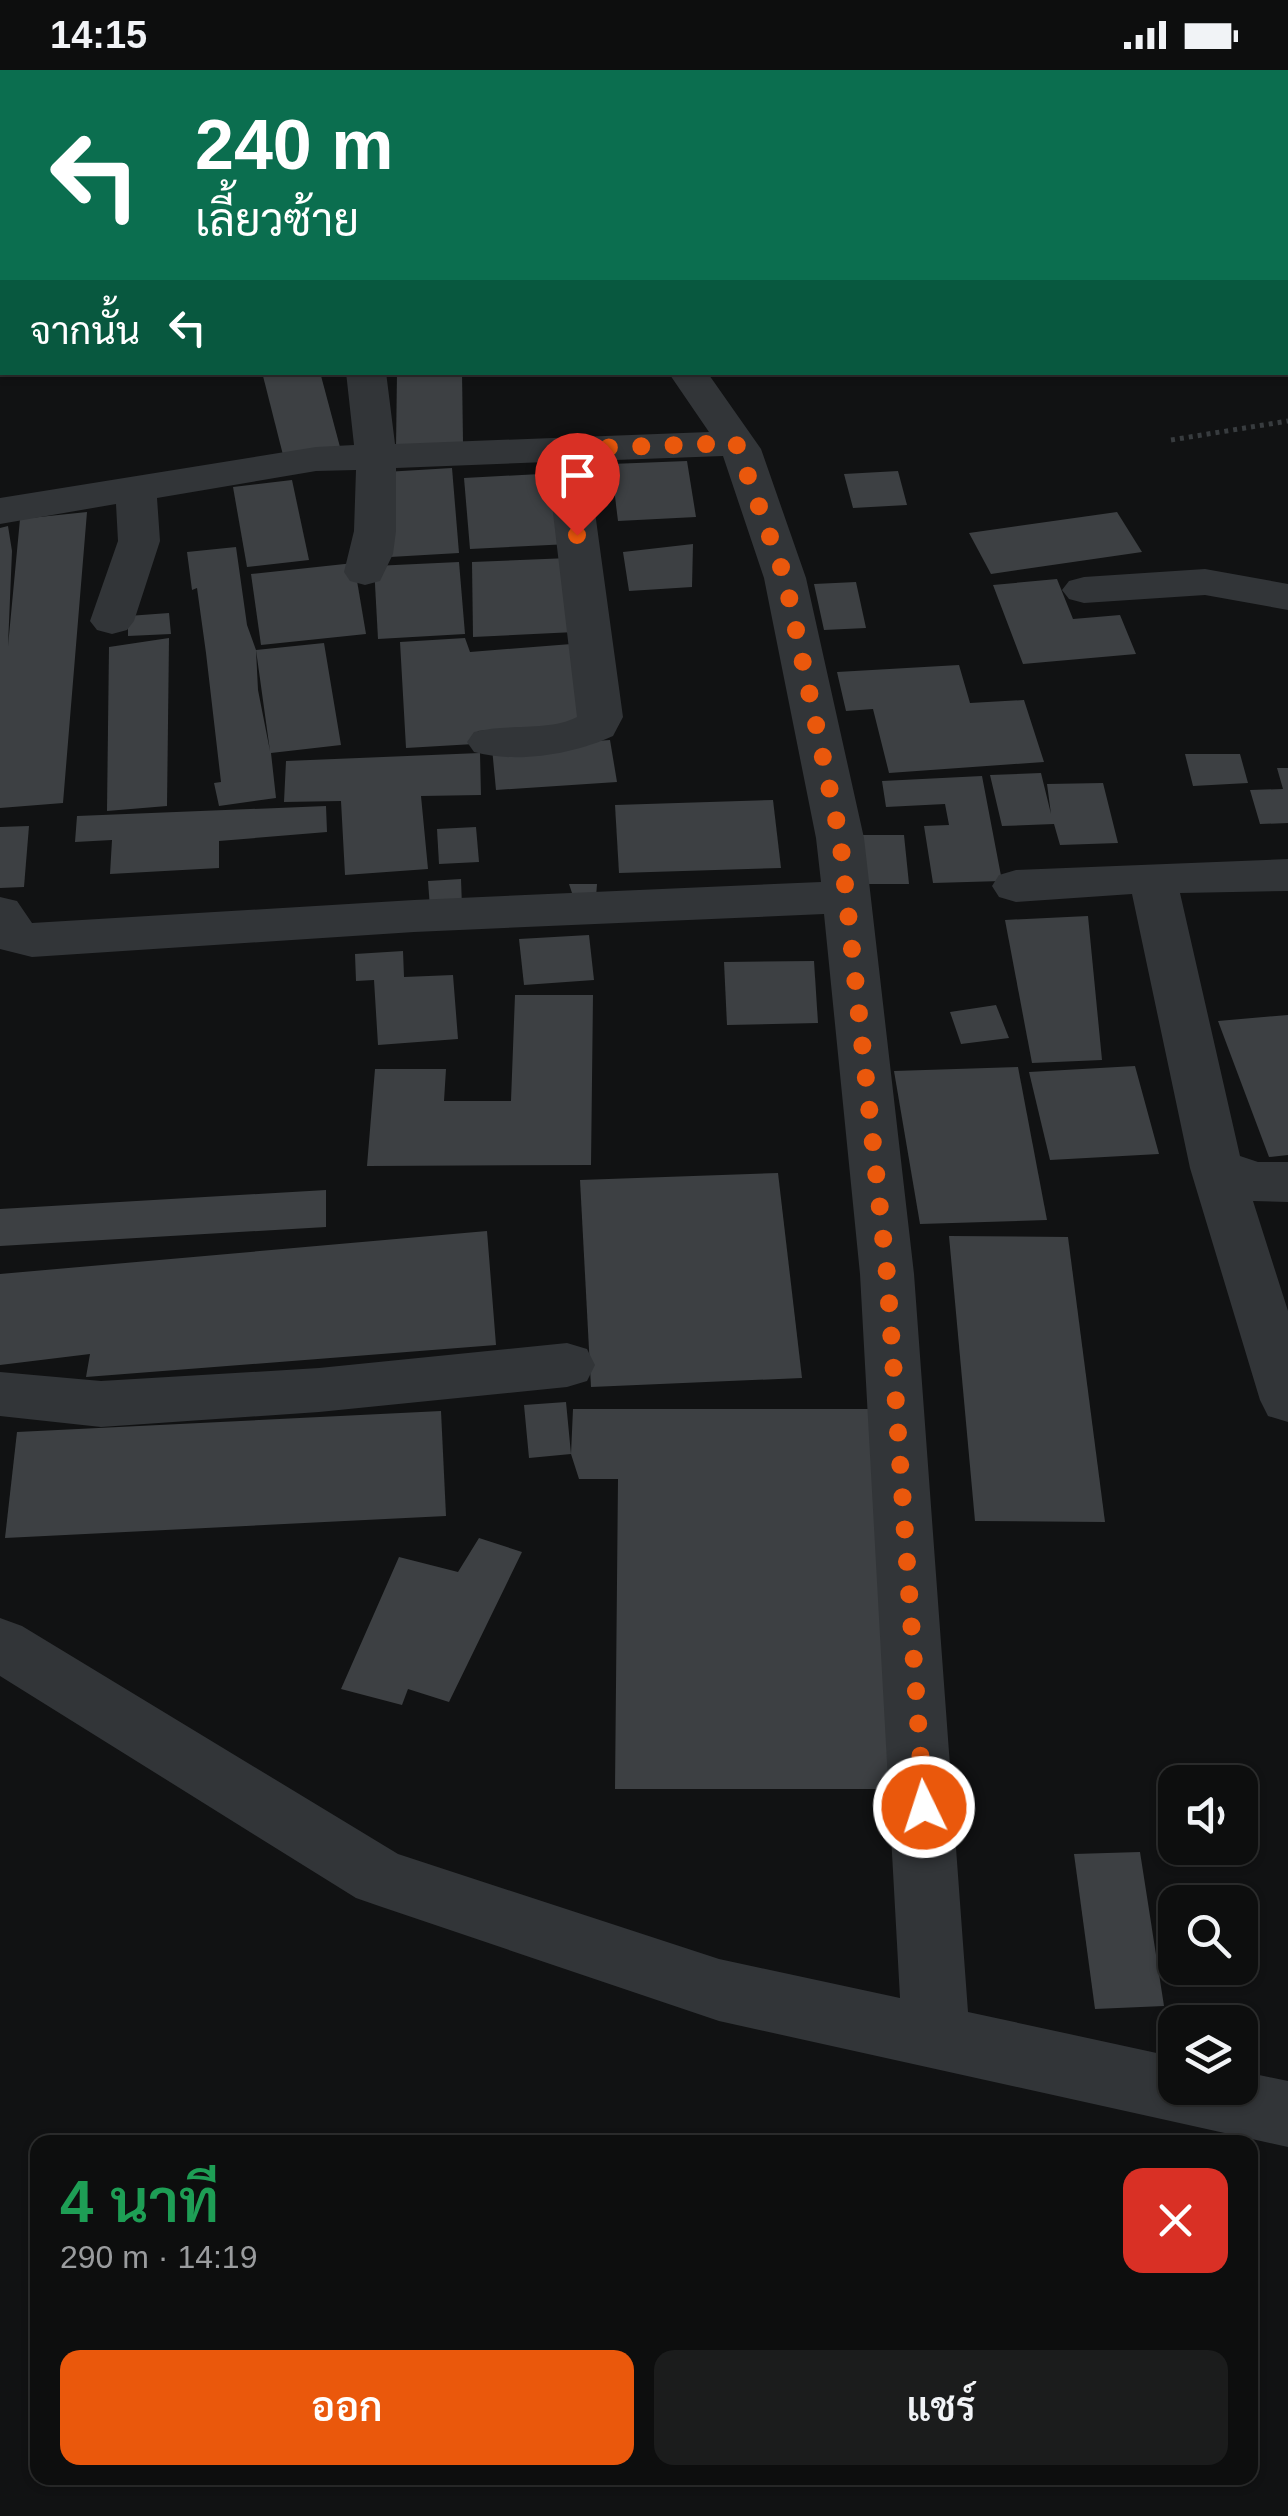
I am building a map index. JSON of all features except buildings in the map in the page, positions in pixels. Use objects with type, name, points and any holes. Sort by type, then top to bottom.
[{"type":"street","points":[[364,572],[373,550],[376,456],[366,375]]},
{"type":"street","points":[[689,375],[736,443],[785,578],[840,838],[887,1274],[936,2038]]},
{"type":"street","points":[[0,511],[316,459],[736,443]]},
{"type":"street","points":[[490,742],[573,737],[598,726],[600,717],[566,449]]},
{"type":"street","points":[[112,621],[140,541],[136,488]]},
{"type":"street","points":[[1084,590],[1205,582],[1288,596]]},
{"type":"street","points":[[1016,886],[1288,875]]},
{"type":"street","points":[[1153,880],[1216,1168],[1288,1400]]},
{"type":"street","points":[[0,913],[8,934],[32,940],[339,920],[845,897]]},
{"type":"street","points":[[1216,1168],[1256,1182],[1288,1182]]},
{"type":"street","points":[[0,1394],[101,1404],[319,1390],[567,1365]]},
{"type":"street","points":[[0,1644],[379,1877],[719,1990],[1288,2114]]},
{"type":"path","points":[[1170,440],[1288,422]]},
{"type":"route","points":[[577,535],[566,449],[736,443],[785,578],[840,838],[887,1274],[924,1807]]}]
